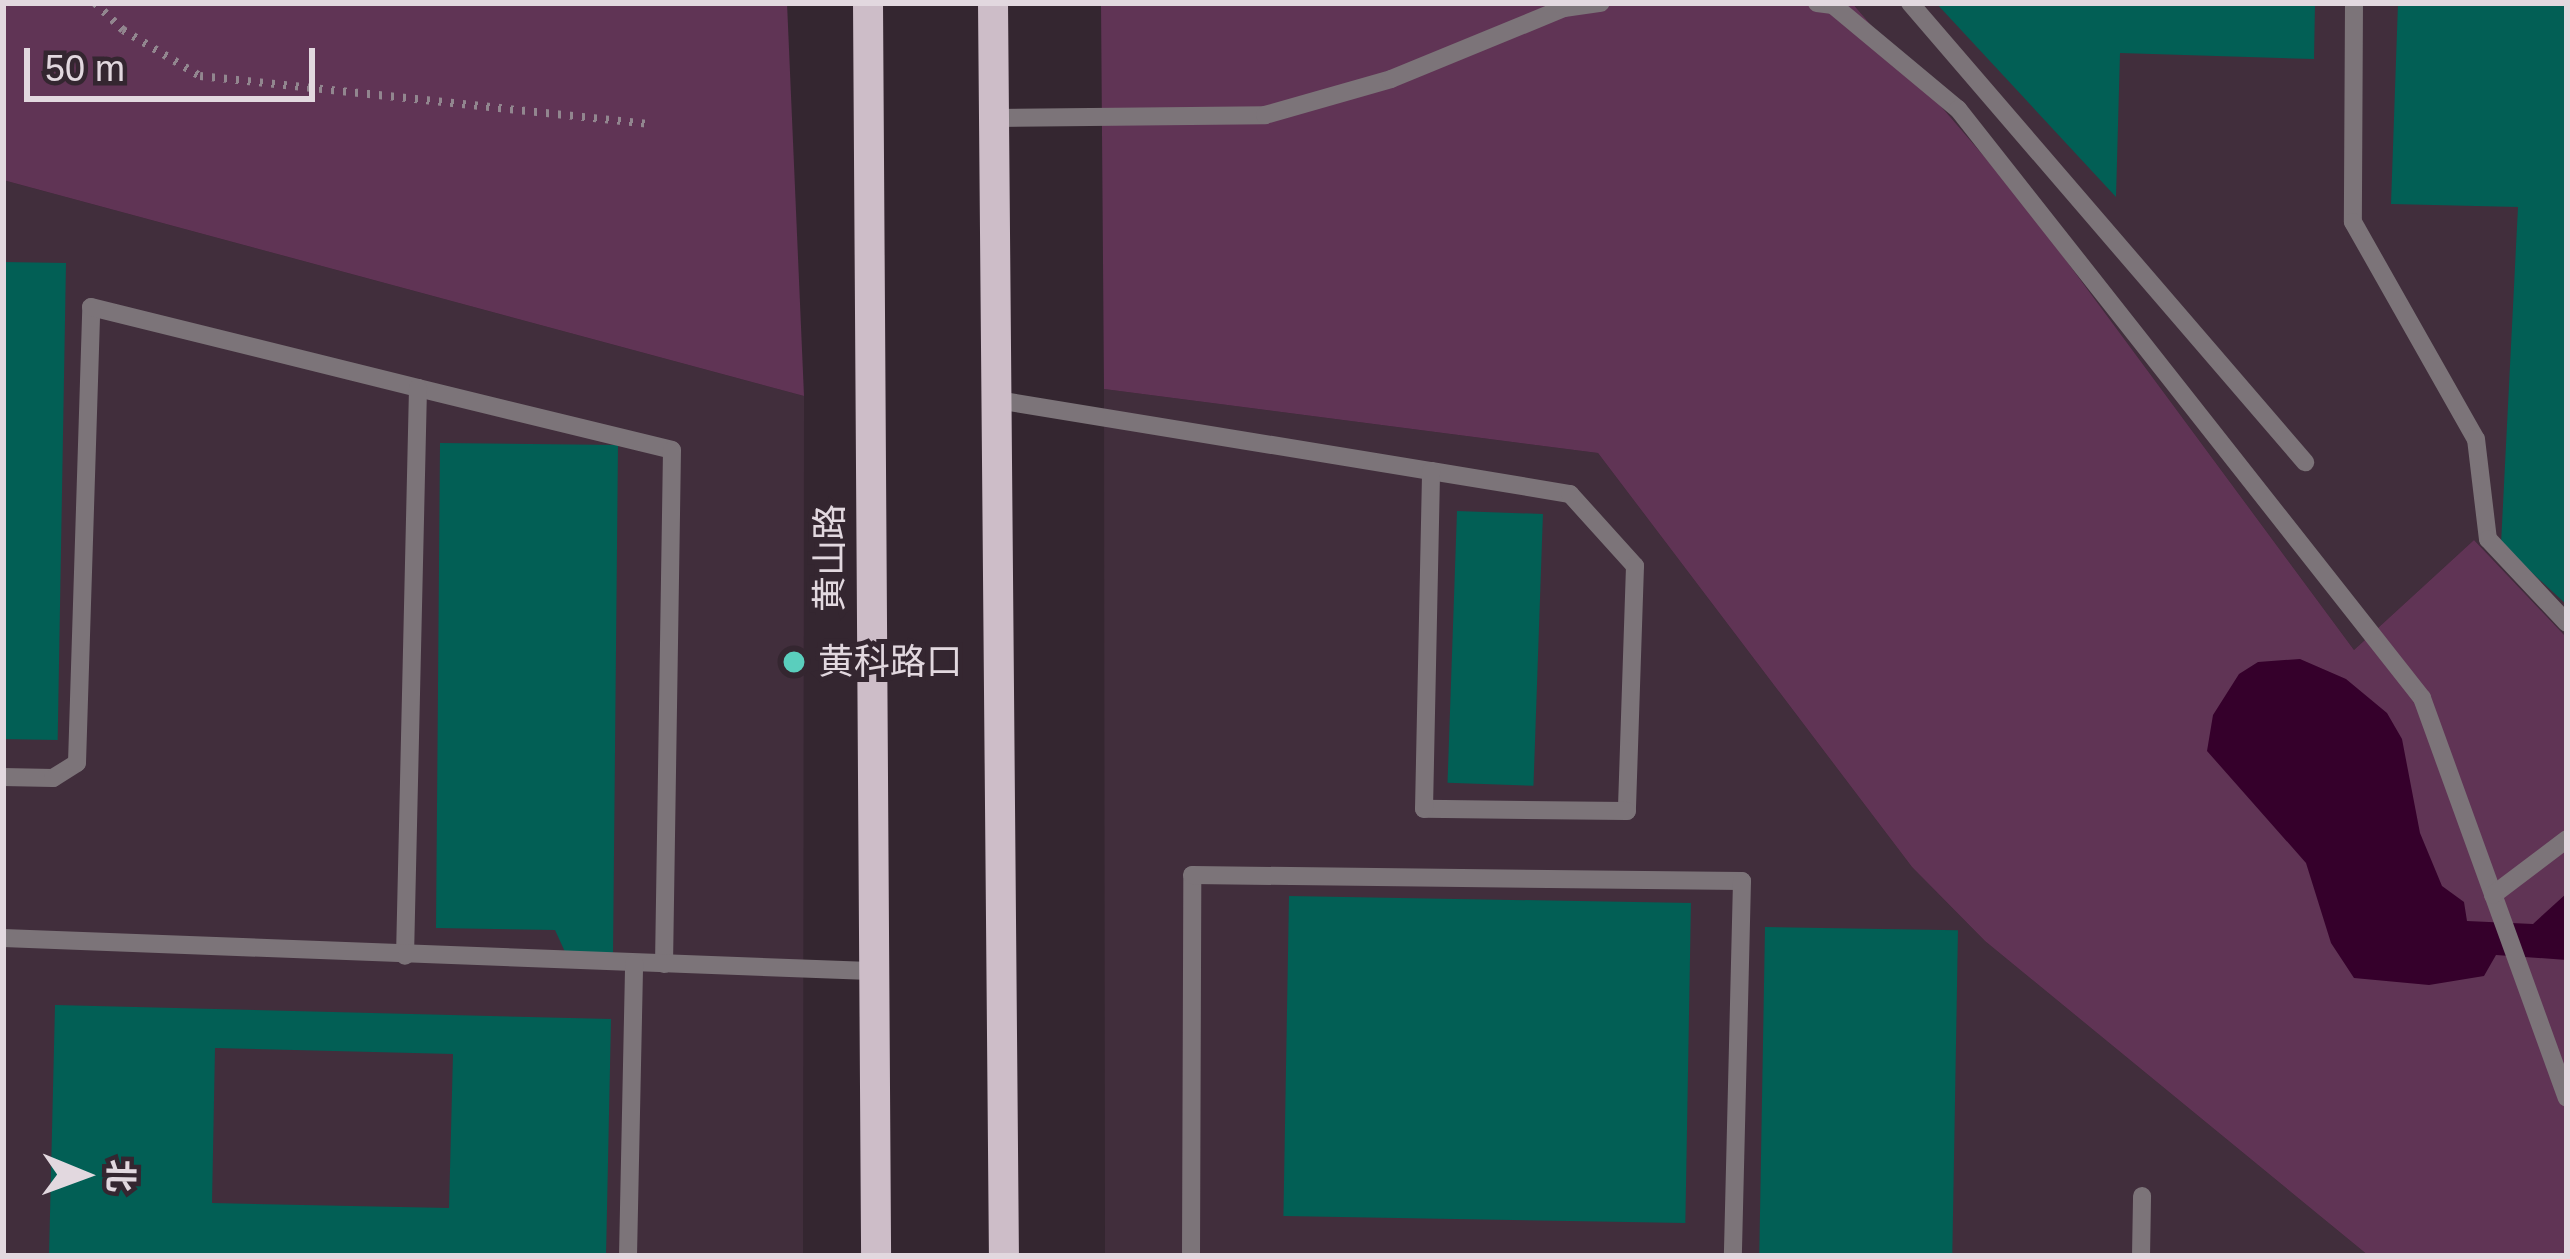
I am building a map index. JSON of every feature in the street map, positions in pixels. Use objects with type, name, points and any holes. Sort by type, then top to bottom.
[{"type":"main road","name":"黄山路","points":[[868,3],[870,971],[876,1256]]},
{"type":"main road","points":[[993,3],[1004,1256]]},
{"type":"lane","points":[[994,118],[1265,115],[1391,79],[1564,8],[1601,3]]},
{"type":"lane","points":[[1817,3],[1833,5],[1958,110],[2422,698],[2567,1098]]},
{"type":"lane","points":[[1910,3],[2305,462]]},
{"type":"lane","points":[[2354,3],[2354,223],[2476,439],[2488,539],[2567,623]]},
{"type":"lane","points":[[3,777],[53,778],[77,763],[91,308],[672,450],[664,964]]},
{"type":"lane","points":[[405,956],[418,388]]},
{"type":"lane","points":[[997,400],[1431,471],[1570,494],[1635,566],[1627,811],[1424,809],[1431,471]]},
{"type":"lane","points":[[2497,904],[2567,839]]},
{"type":"lane","points":[[1191,1256],[1192,874],[1742,881],[1733,1256]]},
{"type":"lane","points":[[3,938],[870,971]]},
{"type":"lane","points":[[628,1256],[634,963]]},
{"type":"lane","points":[[2141,1256],[2142,1196]]},
{"type":"path","points":[[95,3],[123,30],[200,76],[650,124]]},
{"type":"shaded area","points":[[3,3],[787,3],[804,396],[3,180]]},
{"type":"shaded area","points":[[1101,3],[1852,3],[2020,198],[2354,650],[2474,540],[2567,638],[2567,1256],[2369,1256],[1985,941],[1912,867],[1598,453],[1104,389]]},
{"type":"shaded area","points":[[1852,3],[2567,3],[2567,638],[2474,540],[2354,650],[2020,198]]},
{"type":"shaded area","points":[[3,180],[804,396],[803,1256],[3,1256]]},
{"type":"shaded area","points":[[1104,389],[1598,453],[1912,867],[1985,941],[2369,1256],[1105,1256]]},
{"type":"shaded area","points":[[2300,659],[2346,679],[2387,713],[2402,739],[2420,833],[2442,886],[2464,902],[2467,921],[2533,924],[2567,893],[2567,960],[2496,955],[2484,976],[2429,985],[2354,978],[2331,943],[2306,863],[2207,751],[2213,715],[2239,674],[2258,662]]},
{"type":"building","points":[[1936,3],[2315,3],[2314,59],[2120,53],[2116,197]]},
{"type":"building","points":[[2398,3],[2567,3],[2567,605],[2501,544],[2518,207],[2391,204]]},
{"type":"building","points":[[3,262],[66,263],[58,740],[3,739]]},
{"type":"building","points":[[440,443],[618,445],[613,955],[566,954],[555,930],[436,928]]},
{"type":"building","points":[[1457,511],[1543,514],[1533,786],[1448,783]]},
{"type":"building","points":[[1289,896],[1691,903],[1685,1223],[1283,1216]]},
{"type":"building","points":[[1765,927],[1958,930],[1952,1256],[1759,1256]]},
{"type":"building","points":[[55,1005],[611,1019],[606,1256],[49,1256]],"holes":[[[215,1048],[453,1054],[449,1208],[212,1203]]]},
{"type":"place","name":"黄科路口","points":[[794,662]]}]
